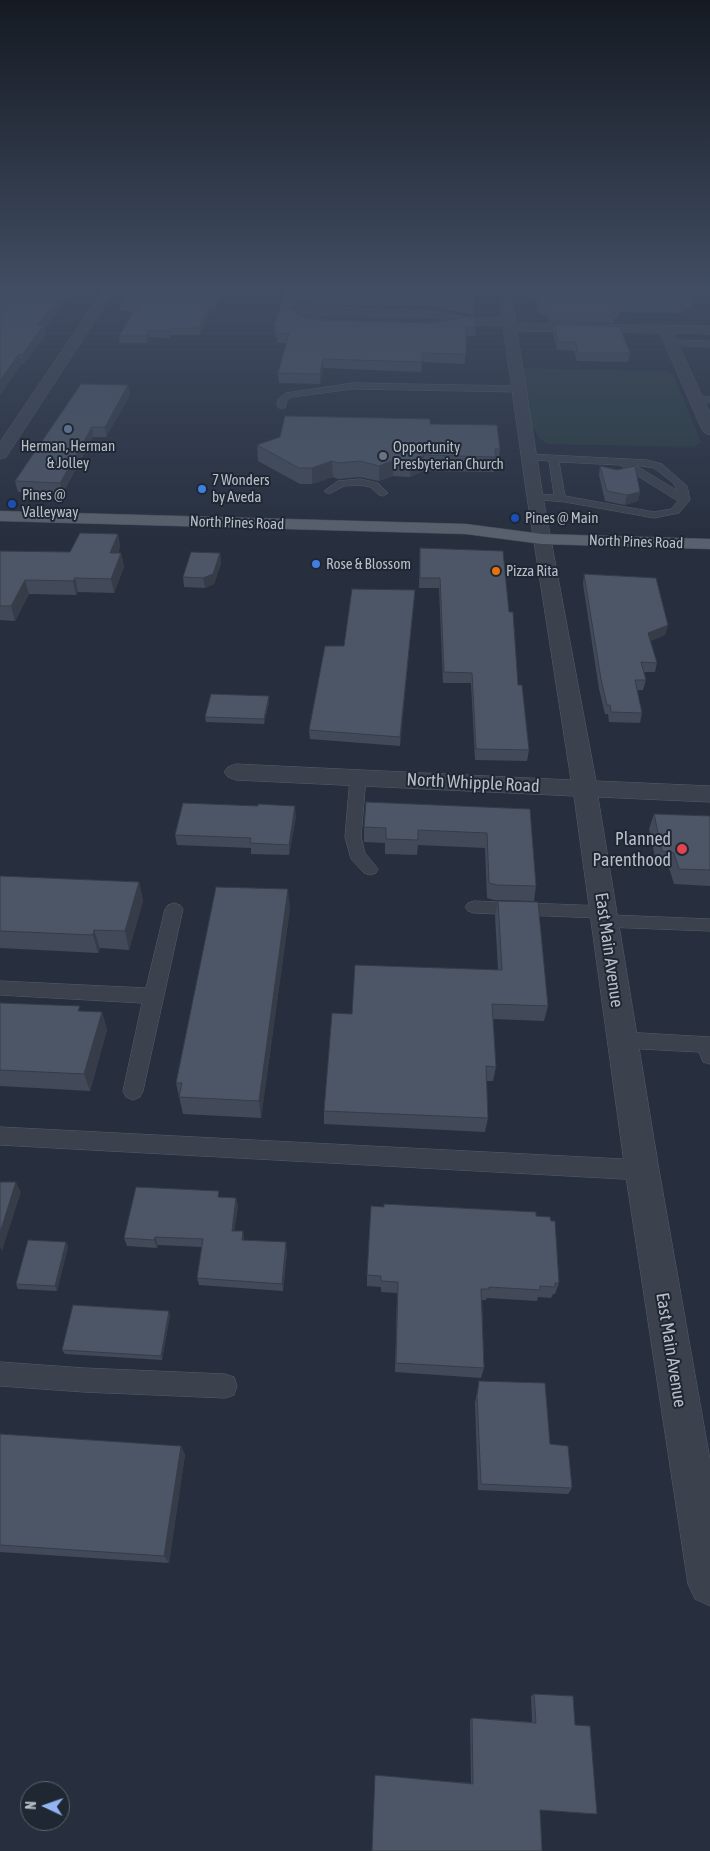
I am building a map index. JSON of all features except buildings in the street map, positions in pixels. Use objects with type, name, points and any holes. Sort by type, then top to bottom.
[{"type":"main road","name":"North Pines Road","points":[[0,516],[474,529],[710,544]]},
{"type":"main road","name":"North Pines Road","points":[[541,532],[710,529]]},
{"type":"street","points":[[0,454],[54,373]]},
{"type":"street","name":"East Main Avenue","points":[[518,373],[520,389],[541,457],[547,498],[541,532],[585,789],[642,1170],[710,1584]]},
{"type":"street","points":[[689,373],[703,400],[710,430]]},
{"type":"street","name":"North Whipple Road","points":[[236,772],[710,794]]},
{"type":"lane","points":[[282,406],[283,399],[288,395],[353,386],[520,389]]},
{"type":"lane","points":[[541,457],[619,460],[658,466],[683,488],[685,500],[675,511],[654,515],[547,498]]},
{"type":"lane","points":[[329,491],[342,483],[360,482],[374,485],[383,493]]},
{"type":"lane","points":[[358,778],[353,837],[357,855],[370,869]]},
{"type":"lane","points":[[474,907],[710,925]]},
{"type":"lane","points":[[133,1091],[174,909]]},
{"type":"lane","points":[[0,988],[154,996]]},
{"type":"lane","points":[[622,1040],[709,1048]]},
{"type":"lane","points":[[0,1136],[642,1170]]},
{"type":"lane","points":[[0,1374],[84,1380],[225,1386]]},
{"type":"shaded area","points":[[521,373],[672,373],[701,442],[694,447],[548,444],[539,438],[531,423]]},
{"type":"place","name":"Herman, Herman & Jolley","points":[[68,429]]},
{"type":"place","name":"Opportunity Presbyterian Church","points":[[383,456]]},
{"type":"place","name":"7 Wonders by Aveda","points":[[202,489]]},
{"type":"place","name":"Pines @ Valleyway","points":[[12,504]]},
{"type":"place","name":"Pines @ Main","points":[[515,518]]},
{"type":"place","name":"Rose & Blossom","points":[[316,564]]},
{"type":"place","name":"Pizza Rita","points":[[496,571]]},
{"type":"place","name":"Planned Parenthood","points":[[682,849]]}]
